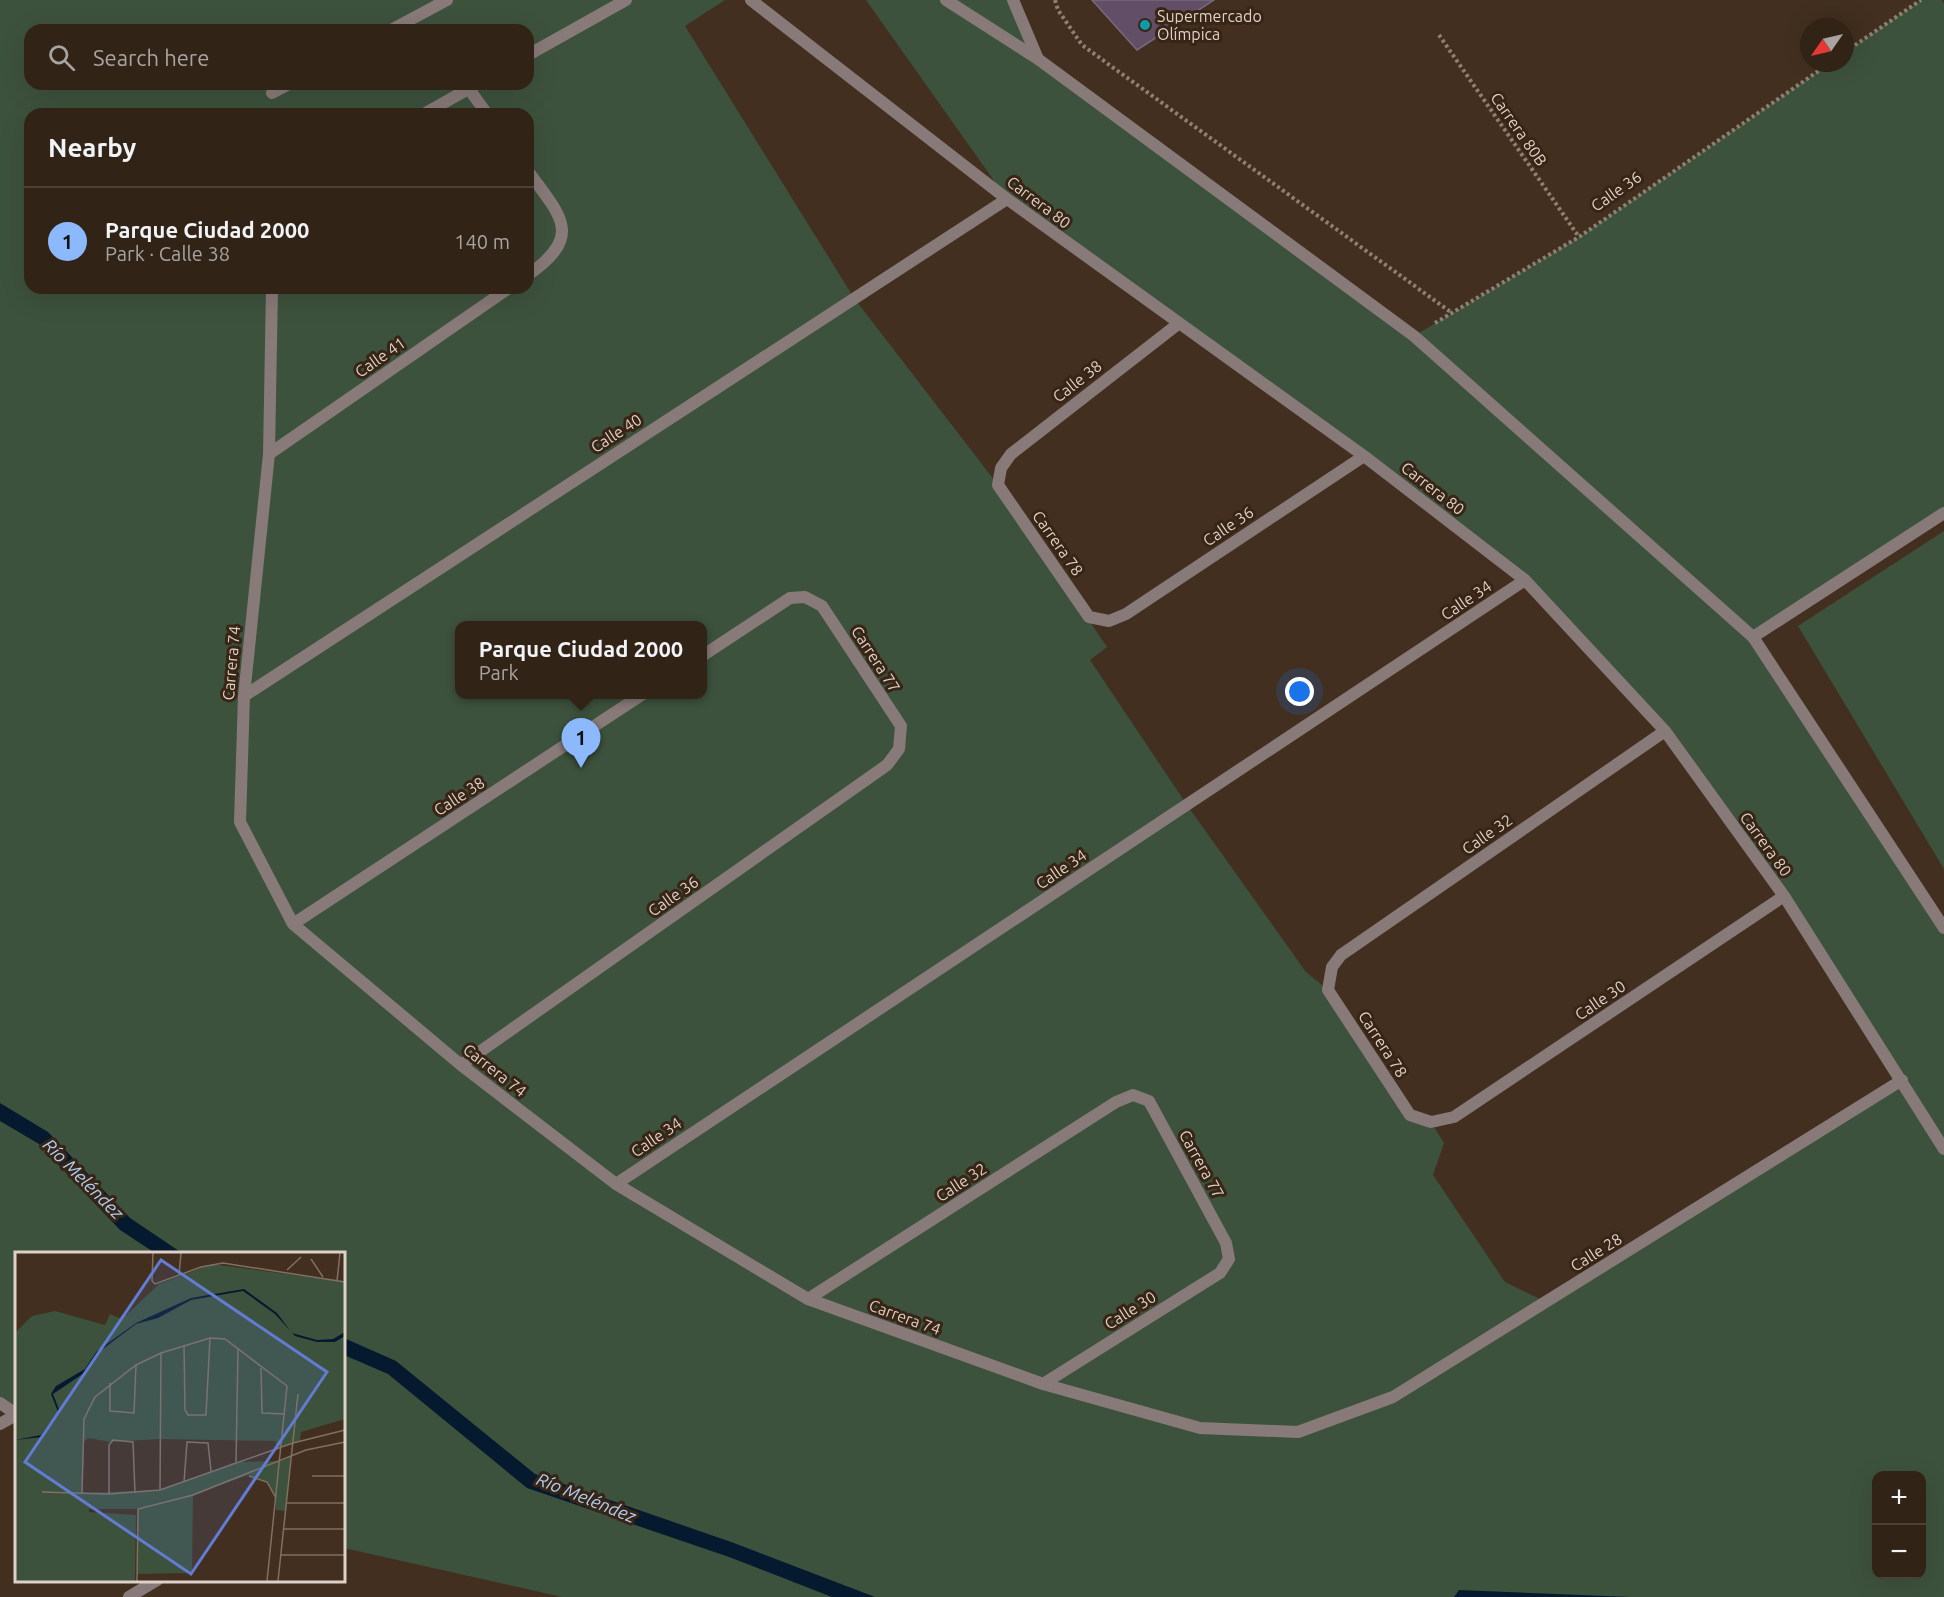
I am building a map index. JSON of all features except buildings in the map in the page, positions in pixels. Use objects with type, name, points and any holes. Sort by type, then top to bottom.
[{"type":"street","points":[[401,24],[447,0]]},
{"type":"street","points":[[534,53],[626,0]]},
{"type":"street","name":"Carrera 80","points":[[751,0],[1007,199],[1364,456],[1526,580],[1665,730],[1784,896],[1944,1149]]},
{"type":"street","points":[[946,0],[1038,59],[1414,336],[1753,636],[1944,928]]},
{"type":"street","points":[[1013,0],[1038,59]]},
{"type":"street","points":[[272,93],[278,90]]},
{"type":"street","points":[[434,108],[466,90]]},
{"type":"street","points":[[475,90],[484,108]]},
{"type":"street","points":[[534,179],[562,219],[562,241],[548,261],[534,271]]},
{"type":"street","name":"Calle 40","points":[[244,696],[1007,199]]},
{"type":"street","name":"Carrera 74","points":[[272,294],[269,454],[244,696],[240,822],[293,924],[460,1065],[615,1184],[808,1299],[1043,1384],[1200,1428],[1298,1432]]},
{"type":"street","name":"Calle 41","points":[[269,454],[500,294]]},
{"type":"street","name":"Calle 38","points":[[1000,468],[1011,454],[1178,324]]},
{"type":"street","name":"Calle 36","points":[[1109,621],[1126,614],[1364,456]]},
{"type":"street","name":"Carrera 78","points":[[1000,468],[998,485],[1089,617],[1109,621]]},
{"type":"street","points":[[1753,636],[1944,513]]},
{"type":"street","name":"Calle 34","points":[[615,1184],[1526,580]]},
{"type":"street","name":"Carrera 77","points":[[707,653],[790,598],[805,597],[822,606],[901,726],[899,749]]},
{"type":"street","name":"Calle 38","points":[[293,924],[635,699]]},
{"type":"street","name":"Calle 32","points":[[1332,967],[1341,955],[1665,730]]},
{"type":"street","name":"Calle 36","points":[[460,1065],[887,765],[899,749]]},
{"type":"street","name":"Calle 30","points":[[1431,1122],[1455,1117],[1784,896]]},
{"type":"street","name":"Carrera 78","points":[[1332,967],[1328,990],[1334,1000],[1410,1115],[1431,1122]]},
{"type":"street","name":"Calle 28","points":[[1298,1432],[1393,1397],[1902,1080]]},
{"type":"street","name":"Calle 32","points":[[808,1299],[1116,1102],[1133,1095]]},
{"type":"street","name":"Carrera 77","points":[[1133,1095],[1149,1101],[1226,1243],[1229,1259]]},
{"type":"street","name":"Calle 30","points":[[1043,1384],[1220,1273],[1229,1259]]},
{"type":"street","points":[[0,1403],[15,1414]]},
{"type":"street","points":[[0,1424],[15,1416]]},
{"type":"street","points":[[129,1597],[155,1582]]},
{"type":"path","points":[[1055,0],[1058,10],[1082,45],[1452,313]]},
{"type":"path","points":[[1854,46],[1921,0]]},
{"type":"path","name":"Carrera 80B","points":[[1439,34],[1579,237]]},
{"type":"path","name":"Calle 36","points":[[1414,336],[1579,237],[1817,72]]},
{"type":"green space","points":[[0,0],[725,0],[685,26],[854,298],[998,485],[1107,647],[1090,660],[1187,805],[1306,972],[1328,990],[1410,1115],[1431,1122],[1444,1143],[1433,1175],[1505,1282],[1546,1302],[1902,1081],[1665,731],[1525,580],[1007,199],[866,0],[1013,0],[1038,59],[1414,336],[1579,237],[1817,72],[1854,72],[1854,46],[1921,0],[1942,0],[1944,4],[1944,513],[1753,637],[1944,928],[1944,1597],[562,1597],[345,1548],[345,1252],[15,1252],[15,1413],[0,1403]]},
{"type":"green space","points":[[1944,531],[1944,869],[1798,626]]},
{"type":"water","name":"Río Meléndez","points":[[0,1103],[48,1132],[130,1218],[181,1252],[153,1252],[120,1230],[39,1144],[0,1121]]},
{"type":"water","name":"Río Meléndez","points":[[345,1338],[396,1361],[535,1474],[734,1543],[875,1597],[832,1597],[729,1557],[527,1488],[388,1374],[345,1355]]},
{"type":"water","points":[[1459,1590],[1632,1597],[1454,1597]]},
{"type":"place","name":"Supermercado Olímpica","points":[[1145,25]]},
{"type":"place","name":"Parque Ciudad 2000","points":[[581,768]]}]
